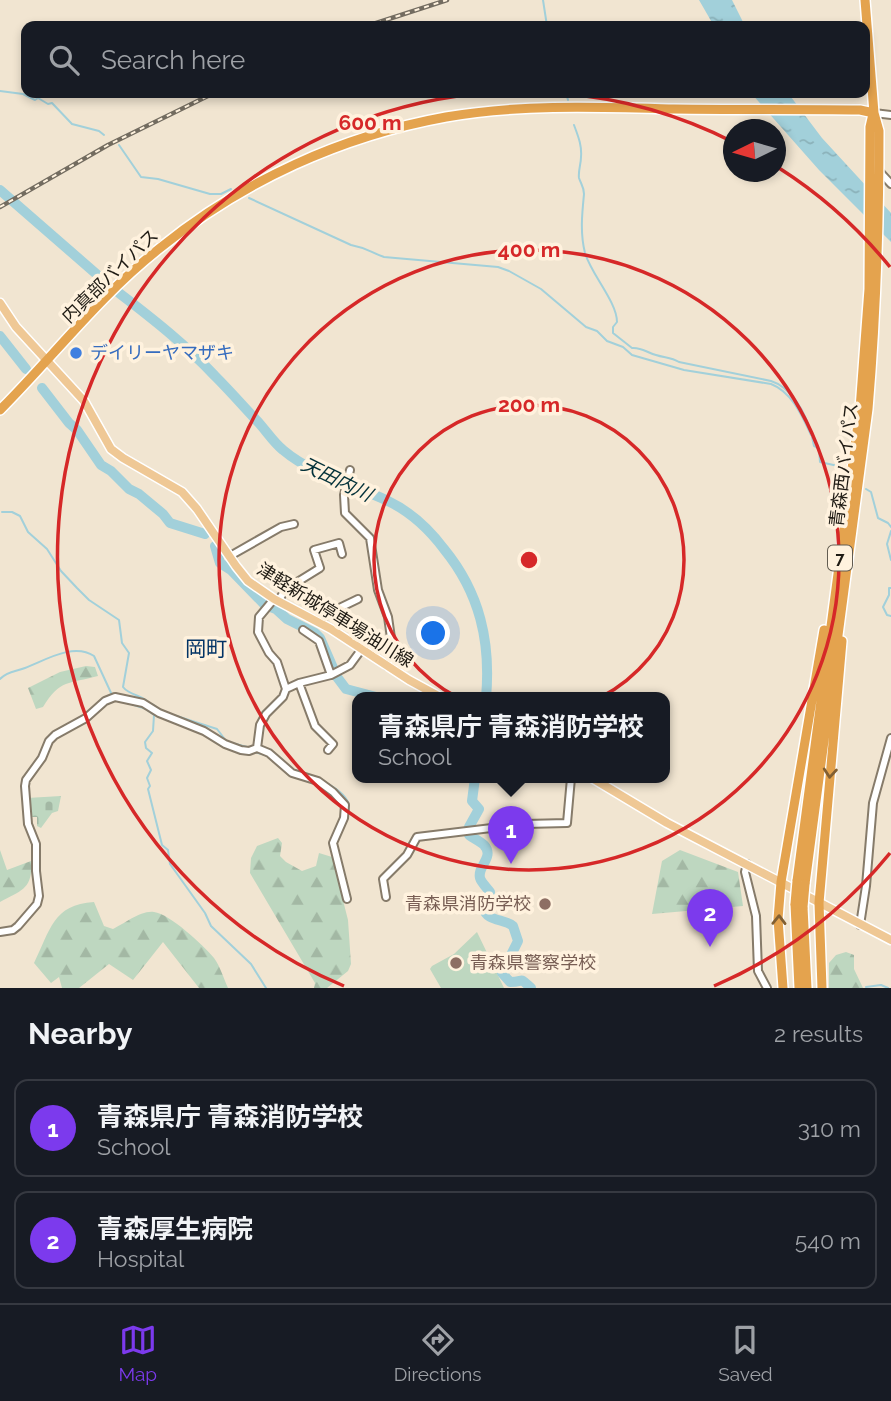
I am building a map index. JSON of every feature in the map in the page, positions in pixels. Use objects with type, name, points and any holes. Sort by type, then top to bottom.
[{"type":"highway","name":"青森西バイパス","points":[[865,0],[867,21]]},
{"type":"highway","name":"青森西バイパス","points":[[801,883],[868,409],[879,243],[876,170],[870,127],[874,113],[870,63]]},
{"type":"highway","name":"内真部バイパス","points":[[0,410],[113,290],[182,230],[254,184],[341,145],[410,124],[496,110],[575,107],[818,109],[874,113]]},
{"type":"highway","name":"青森西バイパス","points":[[799,988],[801,883],[860,409],[876,170]]},
{"type":"highway","points":[[783,988],[778,919],[781,881],[830,596],[843,538]]},
{"type":"highway","points":[[822,988],[819,903],[848,559]]},
{"type":"highway","name":"青森西バイパス","points":[[799,906],[807,988]]},
{"type":"main road","name":"津軽新城停車場油川線","points":[[0,303],[16,327],[84,401],[111,449],[182,492],[248,581],[272,603],[320,622],[432,692]]},
{"type":"main road","points":[[600,783],[746,868],[781,881],[891,940]]},
{"type":"street","points":[[874,113],[891,115]]},
{"type":"street","points":[[876,170],[891,184]]},
{"type":"street","points":[[349,474],[345,491],[345,513],[370,538],[378,590],[388,617],[394,659],[387,666]]},
{"type":"street","points":[[230,556],[281,527],[294,524]]},
{"type":"street","points":[[257,748],[260,726],[266,714],[283,697],[286,689],[277,662],[258,632],[259,617],[286,589],[320,568],[314,550],[338,544],[341,554]]},
{"type":"street","points":[[320,622],[327,614],[358,599]]},
{"type":"street","points":[[303,630],[319,641],[334,673]]},
{"type":"street","points":[[286,689],[350,665],[361,650]]},
{"type":"street","points":[[299,683],[315,726],[333,744],[328,750]]},
{"type":"street","points":[[0,932],[13,930],[37,904],[36,844],[28,824],[24,786],[26,780],[55,735],[86,718],[115,697],[143,703],[241,750],[257,748],[269,753],[292,773],[318,781],[333,792],[345,806],[344,818],[333,842],[347,899]]},
{"type":"street","points":[[860,925],[873,803],[891,738]]},
{"type":"street","points":[[386,897],[383,879],[407,855],[417,837],[525,824],[567,823],[571,783]]},
{"type":"street","points":[[746,868],[756,916],[758,971],[767,988]]},
{"type":"green space","points":[[86,666],[95,667],[98,676],[60,687],[43,707],[36,709],[28,688],[60,672]]},
{"type":"green space","points":[[61,796],[58,811],[52,813],[41,828],[37,826],[37,817],[29,817],[27,798]]},
{"type":"green space","points":[[278,838],[282,843],[280,856],[302,871],[316,866],[319,853],[332,857],[348,920],[351,964],[348,971],[327,988],[314,988],[315,983],[250,873],[251,858],[257,846]]},
{"type":"green space","points":[[0,850],[7,870],[31,861],[31,870],[24,888],[0,902]]},
{"type":"green space","points":[[680,850],[738,872],[743,906],[652,914],[662,861]]},
{"type":"green space","points":[[94,902],[104,926],[113,929],[149,912],[169,918],[214,958],[228,988],[199,988],[163,942],[133,980],[109,964],[79,988],[62,988],[59,977],[51,983],[34,963],[49,930],[61,914],[70,908]]},
{"type":"green space","points":[[477,932],[504,988],[441,988],[430,969],[454,954]]},
{"type":"green space","points":[[846,952],[854,955],[854,969],[863,988],[829,988],[829,963],[836,955]]},
{"type":"water","points":[[699,0],[732,0],[742,21],[711,21]]},
{"type":"water","points":[[755,98],[792,98],[822,138],[891,213],[891,242],[786,133],[786,119],[774,119]]},
{"type":"waterway","points":[[543,0],[546,21]]},
{"type":"waterway","points":[[0,91],[21,94]]},
{"type":"waterway","points":[[31,98],[38,98]]},
{"type":"waterway","points":[[38,98],[48,104],[52,103],[72,124],[99,131],[104,135]]},
{"type":"waterway","points":[[574,125],[581,148],[579,178],[584,192],[583,246],[616,314],[617,322],[613,333],[632,348],[679,362],[778,384],[797,402],[810,433]]},
{"type":"waterway","points":[[119,145],[141,177],[158,179],[210,194],[221,194],[231,189]]},
{"type":"waterway","name":"天田内川","points":[[0,190],[109,285]]},
{"type":"waterway","points":[[249,198],[351,245],[384,257],[498,267],[509,271],[541,289],[586,327],[597,331],[607,341],[623,347],[632,355],[684,370],[771,384],[785,393],[796,405],[811,435]]},
{"type":"waterway","name":"天田内川","points":[[119,293],[193,354],[283,450],[308,467],[396,505],[432,535],[456,566],[474,601],[487,657],[486,692]]},
{"type":"waterway","name":"天田内川","points":[[0,336],[26,369]]},
{"type":"waterway","name":"天田内川","points":[[42,388],[77,430],[101,465],[163,514],[170,523],[205,534]]},
{"type":"waterway","points":[[812,437],[814,446],[819,449],[820,462],[838,466],[843,471]]},
{"type":"waterway","points":[[866,489],[871,492],[878,518],[891,527]]},
{"type":"waterway","points":[[2,512],[12,512],[20,516],[28,532],[47,549],[61,571],[77,588],[89,600],[119,620],[122,643],[129,653],[123,687],[148,702]]},
{"type":"waterway","points":[[891,531],[887,544],[891,560]]},
{"type":"waterway","name":"天田内川","points":[[215,546],[220,563],[231,570],[265,605],[276,609],[287,619],[320,638],[337,677],[346,689],[357,692]]},
{"type":"waterway","points":[[891,588],[883,607],[887,615],[891,616]]},
{"type":"waterway","points":[[0,679],[59,654],[86,652],[94,656],[112,695]]},
{"type":"waterway","points":[[122,701],[146,709],[154,715],[153,731],[145,742],[146,748],[152,753],[147,761],[151,770],[147,778],[150,786],[148,789],[162,845],[168,850],[170,864],[205,913],[211,926],[251,964],[266,988]]},
{"type":"waterway","points":[[152,704],[162,711]]},
{"type":"waterway","points":[[167,713],[217,729],[227,742]]},
{"type":"waterway","points":[[232,743],[247,747]]},
{"type":"waterway","points":[[254,752],[274,761]]},
{"type":"waterway","points":[[281,767],[289,775]]},
{"type":"waterway","points":[[326,783],[343,795],[349,807],[338,838]]},
{"type":"waterway","name":"天田内川","points":[[474,783],[472,801],[479,809],[469,827],[469,835],[487,849],[487,858],[480,874],[490,892],[485,913],[513,926],[518,941],[502,973],[510,982],[523,981],[531,988]]},
{"type":"waterway","points":[[866,987],[881,985],[888,988]]},
{"type":"railway","points":[[382,21],[447,0]]},
{"type":"railway","points":[[0,207],[108,145],[204,98]]},
{"type":"place","name":"デイリーヤマザキ","points":[[76,353]]},
{"type":"place","name":"青森県庁 青森消防学校","points":[[511,864]]},
{"type":"place","name":"青森県消防学校","points":[[545,904]]},
{"type":"place","name":"青森厚生病院","points":[[710,947]]},
{"type":"place","name":"青森県警察学校","points":[[456,963]]},
{"type":"district","name":"岡町","points":[[206,649]]}]
